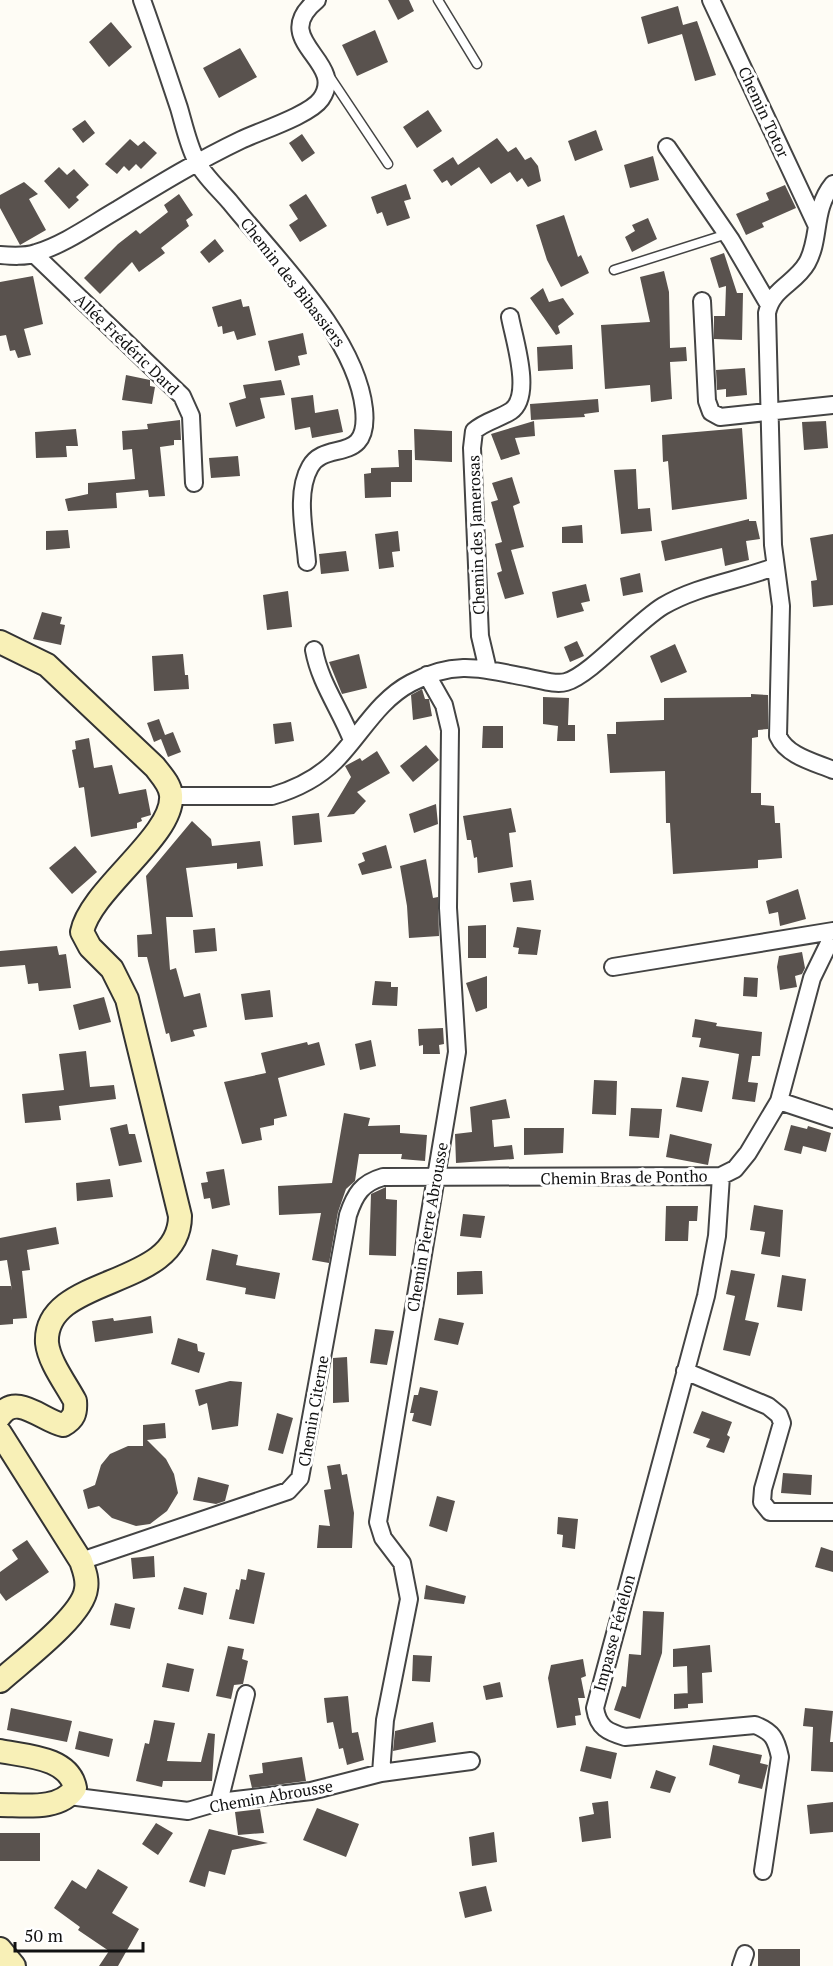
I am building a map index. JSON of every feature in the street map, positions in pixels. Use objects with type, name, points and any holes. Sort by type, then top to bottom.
[{"type":"main road","points":[[0,642],[47,665],[154,767],[169,787],[171,796],[165,817],[154,834],[91,911],[82,932],[90,947],[112,969],[127,999],[180,1216],[180,1230],[173,1245],[161,1256],[77,1298],[53,1318],[47,1345],[75,1401],[76,1410],[72,1419],[63,1425],[53,1423],[26,1407],[15,1406],[6,1408],[0,1416]]},
{"type":"main road","points":[[0,1433],[81,1562],[87,1590],[77,1608],[0,1681]]},
{"type":"main road","points":[[0,1751],[55,1763],[69,1773],[74,1780],[75,1788],[69,1796],[42,1805],[0,1805]]},
{"type":"main road","points":[[0,1949],[14,1966]]},
{"type":"street","name":"Chemin des Bibassiers","points":[[142,0],[196,161],[321,313],[343,345],[357,375],[365,417],[360,437],[346,451],[323,454],[315,459],[305,479],[303,493],[307,562]]},
{"type":"street","points":[[0,255],[34,254],[75,235],[196,161],[316,106],[328,86],[322,66],[300,34],[300,23],[304,13],[317,0]]},
{"type":"street","name":"Chemin Totor","points":[[711,0],[816,224]]},
{"type":"street","points":[[667,147],[727,234],[769,304],[774,567],[781,606],[778,736],[782,745],[790,751],[833,770]]},
{"type":"street","points":[[769,304],[777,291],[798,276],[807,264],[822,202],[833,184]]},
{"type":"street","name":"Allée Frédéric Dard","points":[[34,254],[182,396],[191,416],[194,483]]},
{"type":"street","points":[[702,301],[708,407],[720,417],[770,414],[833,405]]},
{"type":"street","name":"Chemin des Jamerosas","points":[[488,670],[480,636],[472,448],[474,431],[482,424],[512,410],[518,404],[523,385],[510,317]]},
{"type":"street","points":[[171,796],[279,794],[321,773],[336,760],[351,740],[391,698],[409,684],[427,675],[466,666],[566,682],[589,668],[634,626],[663,606],[696,590],[743,579],[774,567]]},
{"type":"street","points":[[314,650],[318,673],[341,713],[351,740]]},
{"type":"street","name":"Chemin Pierre Abrousse","points":[[381,1773],[385,1720],[409,1599],[402,1563],[383,1538],[378,1522],[434,1179],[455,1071],[458,1032],[448,908],[450,730],[444,705],[427,675]]},
{"type":"street","name":"Chemin Bras de Pontho","points":[[434,1179],[721,1176],[735,1169],[748,1153],[779,1101],[805,1002],[825,947],[833,933]]},
{"type":"street","name":"Chemin Bras de Pontho","points":[[613,967],[833,933]]},
{"type":"street","points":[[779,1101],[833,1119]]},
{"type":"street","name":"Impasse Fénélon","points":[[721,1176],[715,1246],[706,1296],[595,1708],[601,1727],[608,1732],[625,1737],[756,1725],[770,1731],[776,1740],[780,1757],[763,1871]]},
{"type":"street","name":"Chemin Citerne","points":[[81,1562],[288,1491],[296,1486],[300,1478],[352,1202],[359,1190],[370,1181],[383,1177],[434,1179]]},
{"type":"street","points":[[685,1371],[768,1406],[779,1415],[782,1423],[763,1489],[762,1502],[770,1512],[833,1512]]},
{"type":"street","points":[[219,1802],[246,1694]]},
{"type":"street","name":"Chemin Abrousse","points":[[69,1796],[188,1811],[219,1802],[311,1791],[381,1773],[471,1761]]},
{"type":"lane","points":[[438,0],[477,63]]},
{"type":"lane","points":[[322,66],[388,164]]},
{"type":"lane","points":[[614,270],[727,234]]},
{"type":"building","points":[[388,0],[409,0],[414,11],[398,20]]},
{"type":"building","points":[[678,6],[683,25],[697,21],[716,75],[695,81],[682,34],[648,44],[641,17]]},
{"type":"building","points":[[111,22],[132,47],[109,67],[89,42]]},
{"type":"building","points":[[375,30],[388,62],[357,76],[342,45]]},
{"type":"building","points":[[240,48],[257,77],[219,98],[203,68]]},
{"type":"building","points":[[428,110],[442,131],[417,148],[403,127]]},
{"type":"building","points":[[85,120],[95,133],[83,143],[72,129]]},
{"type":"building","points":[[596,130],[603,150],[575,161],[568,141]]},
{"type":"building","points":[[302,134],[315,153],[302,162],[289,143]]},
{"type":"building","points":[[497,138],[508,152],[516,147],[525,160],[531,157],[538,166],[541,181],[528,187],[522,178],[517,182],[510,172],[491,184],[479,167],[451,186],[447,180],[442,183],[433,170],[453,157],[458,165]]},
{"type":"building","points":[[130,139],[138,146],[144,141],[157,153],[141,169],[136,164],[129,171],[124,166],[117,174],[105,164]]},
{"type":"building","points":[[653,156],[659,180],[630,188],[624,165]]},
{"type":"building","points":[[59,167],[67,175],[74,169],[89,185],[76,197],[79,200],[69,209],[44,181]]},
{"type":"building","points":[[24,182],[38,194],[29,199],[46,230],[20,245],[0,208],[0,195]]},
{"type":"building","points":[[406,184],[411,199],[404,201],[410,218],[387,226],[382,212],[377,214],[371,197]]},
{"type":"building","points":[[785,185],[796,208],[762,223],[764,227],[746,235],[736,214],[769,200],[766,193]]},
{"type":"building","points":[[179,194],[193,215],[186,220],[189,226],[161,248],[165,253],[139,272],[132,262],[100,294],[84,278],[118,244],[136,230],[140,234],[168,212],[164,205]]},
{"type":"building","points":[[306,194],[327,226],[300,242],[289,225],[298,219],[289,205]]},
{"type":"building","points":[[564,215],[578,257],[581,255],[589,273],[561,287],[547,260],[536,225]]},
{"type":"building","points":[[648,218],[657,239],[632,252],[625,237],[635,231],[632,225]]},
{"type":"building","points":[[215,239],[224,251],[209,263],[200,252]]},
{"type":"building","points":[[724,253],[737,293],[743,293],[742,340],[714,339],[714,316],[725,316],[726,286],[719,288],[710,258]]},
{"type":"building","points":[[664,271],[669,292],[670,348],[686,347],[687,361],[670,362],[672,399],[651,402],[650,385],[605,389],[601,325],[650,322],[640,277]]},
{"type":"building","points":[[33,276],[43,324],[24,329],[31,355],[18,358],[15,350],[10,351],[6,335],[0,336],[0,282]]},
{"type":"building","points":[[543,288],[549,302],[563,298],[574,314],[558,326],[560,333],[556,335],[530,298]]},
{"type":"building","points":[[241,299],[243,307],[249,306],[256,335],[237,340],[234,331],[223,334],[222,326],[218,327],[212,307]]},
{"type":"building","points":[[303,333],[307,354],[298,356],[300,365],[275,371],[268,341]]},
{"type":"building","points":[[572,345],[573,369],[538,371],[537,347]]},
{"type":"building","points":[[745,368],[747,395],[726,397],[726,389],[717,390],[716,370]]},
{"type":"building","points":[[126,375],[150,380],[150,386],[155,387],[152,404],[122,400]]},
{"type":"building","points":[[281,380],[285,395],[260,398],[265,418],[236,427],[229,403],[246,398],[243,385]]},
{"type":"building","points":[[313,395],[315,413],[338,409],[343,432],[312,438],[310,427],[295,430],[291,398]]},
{"type":"building","points":[[598,399],[599,412],[584,414],[585,417],[531,420],[530,404]]},
{"type":"building","points":[[180,420],[181,440],[174,440],[174,445],[160,447],[165,496],[149,497],[148,490],[116,493],[117,508],[68,511],[65,499],[88,494],[88,483],[135,479],[132,449],[123,450],[122,431],[148,429],[147,424]]},
{"type":"building","points":[[534,421],[535,436],[515,438],[520,454],[501,460],[491,434]]},
{"type":"building","points":[[826,421],[828,448],[804,450],[802,422]]},
{"type":"building","points":[[742,428],[747,499],[672,510],[668,461],[663,462],[662,435]]},
{"type":"building","points":[[76,429],[78,446],[66,446],[67,457],[36,458],[35,432]]},
{"type":"building","points":[[414,429],[452,431],[452,462],[415,460]]},
{"type":"building","points":[[398,450],[412,450],[412,482],[391,482],[391,497],[365,498],[364,474],[371,473],[371,468],[399,467]]},
{"type":"building","points":[[238,456],[240,476],[211,478],[209,458]]},
{"type":"building","points":[[636,469],[638,509],[650,508],[652,531],[621,534],[614,470]]},
{"type":"building","points":[[512,477],[520,503],[513,506],[524,547],[511,550],[524,594],[505,599],[497,573],[502,571],[495,544],[502,542],[491,502],[498,500],[492,483]]},
{"type":"building","points":[[749,519],[749,521],[756,521],[760,539],[746,541],[749,560],[725,566],[722,548],[665,561],[661,541]]},
{"type":"building","points":[[582,525],[583,543],[562,543],[562,527]]},
{"type":"building","points":[[68,530],[70,548],[46,550],[46,531]]},
{"type":"building","points":[[398,531],[400,551],[392,552],[394,567],[379,569],[375,534]]},
{"type":"building","points":[[833,534],[833,605],[813,607],[811,581],[817,580],[810,538]]},
{"type":"building","points":[[346,551],[349,571],[321,574],[319,554]]},
{"type":"building","points":[[640,573],[643,592],[623,596],[620,578]]},
{"type":"building","points":[[586,584],[590,601],[581,603],[584,611],[557,618],[552,592]]},
{"type":"building","points":[[288,591],[292,627],[267,630],[263,595]]},
{"type":"building","points":[[42,612],[62,617],[60,624],[65,625],[61,645],[33,639]]},
{"type":"building","points":[[577,641],[584,656],[570,662],[564,647]]},
{"type":"building","points":[[675,644],[687,672],[661,683],[650,656]]},
{"type":"building","points":[[183,654],[189,689],[154,691],[152,656]]},
{"type":"building","points":[[359,654],[367,688],[342,694],[329,662]]},
{"type":"building","points":[[422,689],[425,699],[429,699],[432,716],[413,720],[411,695]]},
{"type":"building","points":[[751,694],[768,695],[768,729],[758,730],[758,737],[752,738],[751,793],[761,793],[761,805],[774,806],[775,823],[780,823],[782,858],[758,860],[758,868],[673,874],[670,823],[666,823],[665,771],[610,773],[607,734],[616,734],[616,722],[664,720],[664,698],[751,697]]},
{"type":"building","points":[[543,697],[569,698],[568,725],[575,725],[575,741],[557,741],[558,726],[543,724]]},
{"type":"building","points":[[159,719],[165,735],[173,732],[181,752],[168,757],[161,739],[154,742],[147,723]]},
{"type":"building","points":[[291,722],[294,741],[275,744],[273,724]]},
{"type":"building","points":[[483,726],[503,726],[503,748],[482,748]]},
{"type":"building","points":[[89,738],[94,768],[112,765],[119,794],[146,789],[151,815],[141,818],[142,821],[137,823],[137,828],[91,837],[84,787],[79,788],[72,750],[76,749],[75,741]]},
{"type":"building","points":[[426,745],[439,760],[413,782],[400,766]]},
{"type":"building","points":[[377,751],[390,773],[357,792],[366,801],[354,814],[327,817],[351,777],[345,766],[360,758],[362,761]]},
{"type":"building","points":[[436,804],[438,824],[414,833],[409,814]]},
{"type":"building","points":[[511,808],[516,832],[509,833],[513,867],[478,873],[477,857],[474,858],[471,840],[467,840],[463,816]]},
{"type":"building","points":[[319,813],[322,842],[294,845],[292,816]]},
{"type":"building","points":[[192,821],[211,839],[212,846],[260,841],[263,866],[237,869],[237,863],[186,868],[193,917],[166,917],[170,970],[176,968],[184,997],[200,993],[207,1027],[193,1030],[195,1036],[171,1042],[169,1033],[166,1034],[147,957],[138,957],[137,935],[152,934],[146,876]]},
{"type":"building","points":[[386,845],[392,868],[362,875],[358,864],[365,861],[362,853]]},
{"type":"building","points":[[75,846],[97,872],[72,894],[49,868]]},
{"type":"building","points":[[426,859],[433,898],[438,897],[439,936],[409,938],[407,906],[400,866]]},
{"type":"building","points":[[531,880],[534,900],[513,902],[510,883]]},
{"type":"building","points":[[798,889],[806,919],[780,926],[778,912],[769,914],[766,901]]},
{"type":"building","points":[[486,925],[486,958],[468,958],[468,926]]},
{"type":"building","points":[[517,927],[541,930],[537,955],[518,954],[519,948],[513,947]]},
{"type":"building","points":[[215,928],[217,951],[195,953],[193,930]]},
{"type":"building","points":[[57,946],[59,955],[66,954],[71,988],[39,991],[38,983],[28,984],[25,965],[0,967],[0,951]]},
{"type":"building","points":[[802,952],[805,968],[802,974],[795,976],[797,987],[780,990],[777,967],[779,956]]},
{"type":"building","points":[[487,976],[487,1008],[476,1012],[466,983]]},
{"type":"building","points":[[744,977],[758,978],[757,997],[743,996]]},
{"type":"building","points":[[375,981],[391,982],[391,987],[398,987],[397,1006],[372,1005]]},
{"type":"building","points":[[270,990],[273,1017],[245,1020],[241,994]]},
{"type":"building","points":[[104,997],[111,1022],[79,1030],[73,1005]]},
{"type":"building","points":[[695,1019],[717,1023],[716,1026],[762,1032],[760,1056],[752,1056],[748,1082],[758,1083],[755,1102],[732,1099],[739,1054],[699,1047],[701,1038],[692,1037]]},
{"type":"building","points":[[443,1028],[444,1044],[439,1045],[440,1054],[423,1054],[423,1045],[419,1046],[418,1029]]},
{"type":"building","points":[[371,1040],[376,1066],[360,1070],[355,1044]]},
{"type":"building","points":[[307,1042],[308,1045],[319,1042],[325,1065],[278,1078],[287,1116],[274,1119],[274,1125],[260,1128],[262,1140],[242,1144],[224,1082],[266,1073],[261,1053]]},
{"type":"building","points":[[86,1051],[90,1087],[114,1085],[116,1099],[59,1106],[61,1120],[25,1123],[22,1094],[64,1090],[59,1054]]},
{"type":"building","points":[[682,1077],[709,1081],[702,1112],[676,1107]]},
{"type":"building","points":[[594,1080],[617,1081],[616,1115],[592,1114]]},
{"type":"building","points":[[506,1099],[510,1118],[492,1120],[494,1147],[512,1145],[514,1159],[456,1163],[455,1134],[472,1132],[470,1107]]},
{"type":"building","points":[[631,1108],[662,1109],[659,1138],[629,1136]]},
{"type":"building","points":[[344,1113],[370,1118],[368,1126],[400,1125],[400,1133],[427,1135],[425,1161],[401,1159],[402,1154],[359,1154],[355,1181],[346,1189],[338,1212],[329,1263],[312,1260],[321,1213],[279,1215],[278,1186],[332,1183]]},
{"type":"building","points":[[127,1124],[129,1134],[135,1134],[142,1162],[119,1166],[110,1128]]},
{"type":"building","points":[[791,1125],[807,1129],[808,1126],[831,1133],[826,1152],[803,1146],[801,1154],[784,1150]]},
{"type":"building","points":[[524,1128],[564,1128],[563,1153],[524,1155]]},
{"type":"building","points":[[670,1134],[712,1144],[708,1165],[666,1157]]},
{"type":"building","points":[[224,1169],[230,1205],[212,1209],[210,1198],[204,1199],[201,1183],[208,1182],[206,1172]]},
{"type":"building","points":[[110,1179],[113,1197],[77,1201],[76,1183]]},
{"type":"building","points":[[386,1187],[386,1199],[397,1200],[396,1256],[369,1255],[371,1194]]},
{"type":"building","points":[[754,1205],[783,1210],[780,1257],[761,1254],[765,1232],[750,1230]]},
{"type":"building","points":[[666,1206],[698,1206],[697,1221],[689,1221],[688,1241],[665,1241]]},
{"type":"building","points":[[463,1214],[485,1216],[481,1238],[460,1236]]},
{"type":"building","points":[[56,1227],[59,1244],[27,1250],[30,1270],[22,1271],[27,1318],[13,1319],[13,1324],[0,1325],[0,1286],[11,1286],[12,1291],[7,1260],[0,1261],[0,1238]]},
{"type":"building","points":[[212,1249],[238,1255],[236,1265],[280,1273],[275,1299],[245,1294],[246,1288],[206,1280]]},
{"type":"building","points":[[731,1270],[755,1274],[745,1320],[759,1323],[750,1356],[723,1350],[735,1296],[726,1294]]},
{"type":"building","points":[[482,1271],[483,1294],[457,1295],[457,1272]]},
{"type":"building","points":[[782,1275],[806,1279],[802,1311],[777,1307]]},
{"type":"building","points":[[151,1316],[153,1333],[95,1342],[92,1321],[113,1318],[114,1321]]},
{"type":"building","points":[[439,1318],[464,1323],[458,1345],[434,1340]]},
{"type":"building","points":[[375,1329],[394,1331],[387,1365],[370,1363]]},
{"type":"building","points":[[178,1338],[197,1344],[198,1351],[205,1353],[199,1373],[171,1364]]},
{"type":"building","points":[[347,1357],[349,1402],[333,1403],[333,1358]]},
{"type":"building","points":[[230,1381],[242,1382],[238,1426],[212,1430],[207,1403],[199,1406],[195,1390]]},
{"type":"building","points":[[420,1387],[438,1391],[431,1426],[412,1421],[414,1413],[410,1413],[414,1395],[418,1395]]},
{"type":"building","points":[[702,1411],[732,1422],[727,1435],[730,1437],[724,1453],[706,1447],[710,1439],[693,1433]]},
{"type":"building","points":[[277,1413],[293,1418],[283,1454],[268,1450]]},
{"type":"building","points":[[165,1423],[166,1438],[147,1440],[166,1459],[174,1474],[178,1493],[167,1511],[150,1524],[136,1526],[112,1518],[99,1506],[88,1509],[83,1490],[95,1485],[101,1465],[110,1454],[128,1446],[143,1446],[143,1425]]},
{"type":"building","points":[[340,1464],[342,1475],[347,1474],[354,1513],[352,1548],[317,1548],[319,1525],[330,1526],[324,1490],[331,1489],[327,1466]]},
{"type":"building","points":[[783,1473],[812,1475],[811,1495],[781,1493]]},
{"type":"building","points":[[198,1477],[229,1485],[225,1501],[216,1504],[193,1500]]},
{"type":"building","points":[[437,1496],[455,1501],[447,1532],[429,1526]]},
{"type":"building","points":[[558,1517],[578,1519],[575,1549],[562,1547],[563,1535],[557,1534]]},
{"type":"building","points":[[27,1540],[49,1572],[6,1601],[0,1593],[0,1572],[18,1559],[12,1550]]},
{"type":"building","points":[[821,1547],[833,1551],[833,1572],[815,1567]]},
{"type":"building","points":[[154,1556],[155,1577],[133,1579],[131,1558]]},
{"type":"building","points":[[248,1569],[265,1573],[254,1624],[229,1619],[236,1589],[239,1590],[241,1579],[246,1580]]},
{"type":"building","points":[[426,1585],[466,1596],[464,1604],[424,1599]]},
{"type":"building","points":[[184,1587],[207,1593],[203,1615],[178,1609]]},
{"type":"building","points":[[115,1603],[135,1608],[130,1629],[110,1625]]},
{"type":"building","points":[[643,1611],[664,1612],[662,1653],[640,1719],[614,1710],[622,1686],[626,1687],[629,1654],[641,1655]]},
{"type":"building","points":[[710,1645],[712,1672],[702,1673],[703,1703],[688,1704],[687,1666],[673,1667],[673,1649]]},
{"type":"building","points":[[228,1646],[244,1649],[242,1659],[248,1661],[243,1684],[234,1685],[231,1699],[216,1696]]},
{"type":"building","points":[[413,1655],[432,1656],[430,1682],[412,1681]]},
{"type":"building","points":[[583,1659],[586,1676],[581,1678],[585,1698],[578,1698],[581,1715],[575,1716],[576,1725],[557,1728],[548,1678],[551,1665]]},
{"type":"building","points":[[167,1663],[194,1669],[189,1692],[162,1687]]},
{"type":"building","points":[[500,1682],[503,1697],[486,1700],[483,1686]]},
{"type":"building","points":[[688,1693],[688,1708],[674,1709],[674,1694]]},
{"type":"building","points":[[348,1696],[352,1733],[358,1732],[364,1760],[347,1765],[343,1748],[339,1749],[333,1722],[327,1723],[324,1698]]},
{"type":"building","points":[[11,1708],[72,1721],[67,1742],[7,1730]]},
{"type":"building","points":[[805,1708],[833,1711],[830,1742],[833,1742],[833,1772],[811,1771],[813,1727],[803,1726]]},
{"type":"building","points":[[154,1720],[175,1723],[167,1761],[201,1762],[208,1733],[215,1734],[212,1781],[163,1781],[162,1787],[136,1781],[145,1743],[149,1744]]},
{"type":"building","points":[[433,1722],[436,1742],[393,1751],[395,1731]]},
{"type":"building","points":[[79,1731],[113,1739],[109,1757],[75,1749]]},
{"type":"building","points":[[713,1745],[762,1755],[760,1763],[768,1765],[762,1789],[738,1783],[740,1775],[709,1765]]},
{"type":"building","points":[[586,1746],[617,1753],[611,1779],[580,1771]]},
{"type":"building","points":[[302,1757],[306,1781],[252,1788],[249,1775],[263,1773],[262,1763]]},
{"type":"building","points":[[656,1770],[676,1777],[670,1793],[650,1788]]},
{"type":"building","points":[[608,1801],[611,1838],[582,1842],[579,1817],[594,1814],[592,1803]]},
{"type":"building","points":[[833,1802],[833,1832],[810,1834],[807,1805]]},
{"type":"building","points":[[317,1808],[359,1824],[346,1857],[303,1840]]},
{"type":"building","points":[[260,1809],[264,1833],[238,1835],[235,1812]]},
{"type":"building","points":[[156,1823],[173,1833],[158,1855],[142,1844]]},
{"type":"building","points":[[209,1829],[268,1843],[232,1850],[225,1875],[209,1871],[205,1887],[189,1882]]},
{"type":"building","points":[[494,1832],[497,1862],[472,1866],[469,1837]]},
{"type":"building","points":[[0,1833],[40,1833],[40,1861],[0,1861]]},
{"type":"building","points":[[98,1869],[128,1887],[112,1913],[139,1929],[118,1966],[99,1966],[109,1951],[78,1930],[80,1927],[54,1908],[72,1880],[86,1889]]},
{"type":"building","points":[[486,1886],[492,1911],[465,1918],[459,1892]]},
{"type":"building","points":[[758,1949],[800,1949],[800,1966],[758,1966]]}]
